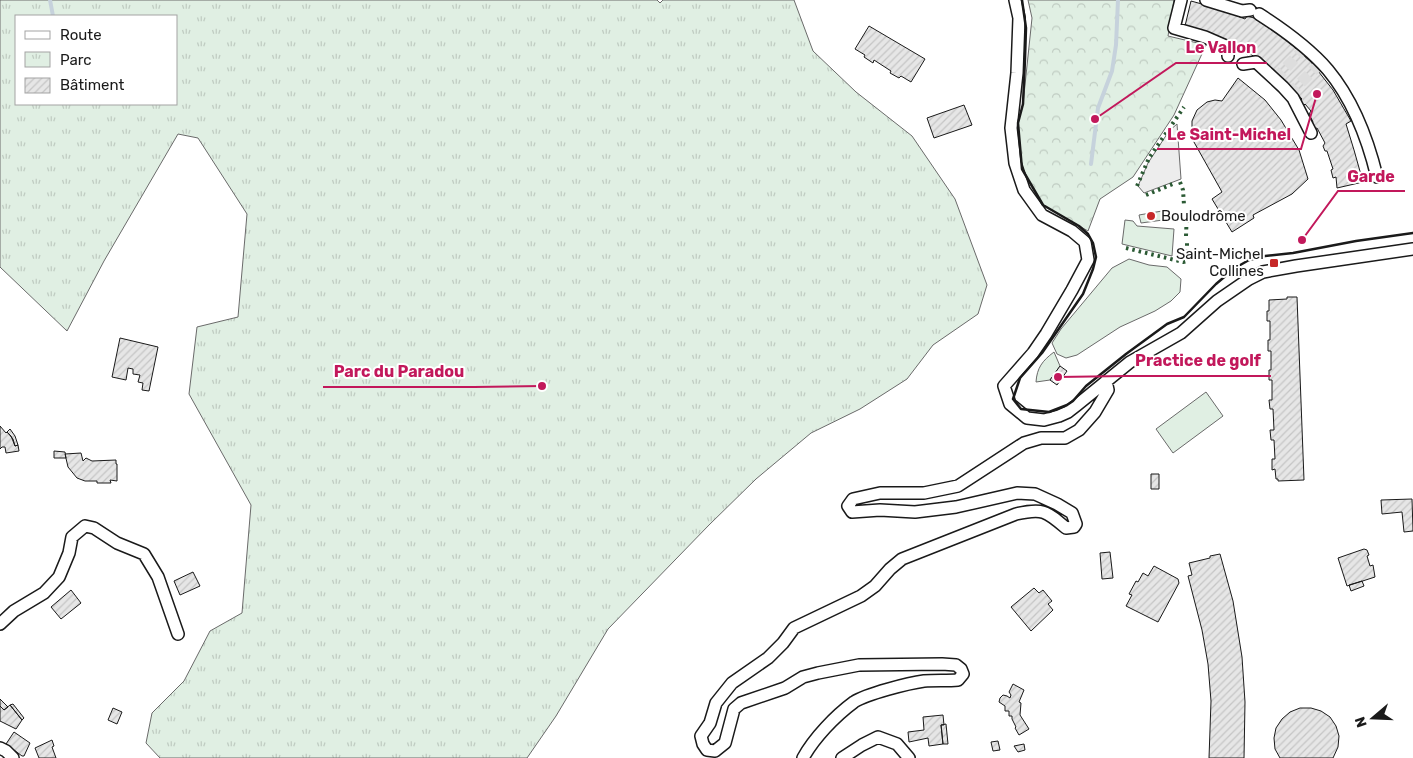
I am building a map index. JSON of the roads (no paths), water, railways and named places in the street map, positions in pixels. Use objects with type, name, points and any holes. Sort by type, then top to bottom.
[{"type":"street","points":[[1015,0],[1019,18],[1017,73],[1010,128],[1015,163],[1024,190],[1042,215],[1072,231],[1085,242],[1088,260],[1046,334],[1004,386],[1010,404],[1027,418],[1044,420],[1068,412],[1130,362],[1181,333],[1229,293],[1248,279],[1263,272],[1413,249]]},
{"type":"street","points":[[1181,0],[1174,28],[1205,37],[1228,47],[1228,56]]},
{"type":"street","points":[[1206,0],[1242,11],[1254,12],[1281,28],[1315,56],[1328,71],[1354,111],[1371,151],[1377,177]]},
{"type":"street","points":[[1243,64],[1256,62],[1283,87],[1293,98],[1311,132]]},
{"type":"street","points":[[803,758],[809,747],[826,727],[856,701],[882,691],[923,681],[958,680],[963,674],[956,665],[859,665],[803,677],[785,688],[741,703],[734,708],[725,743],[715,751],[707,750],[701,736],[710,723],[716,704],[732,683],[768,658],[783,643],[794,628],[861,596],[875,586],[902,559],[1007,517],[1036,510],[1052,516],[1066,528],[1074,527],[1076,524],[1072,513],[1035,494],[1018,493],[956,507],[915,512],[880,510],[852,512],[848,506],[853,499],[880,493],[924,493],[958,486],[1024,444],[1041,438],[1065,438],[1079,430],[1095,412],[1108,390],[1106,381]]},
{"type":"street","points":[[0,624],[14,611],[44,593],[59,577],[69,552],[72,537],[86,526],[94,528],[118,543],[144,554],[158,577],[178,634]]},
{"type":"street","points":[[842,758],[862,745],[878,738],[898,744],[909,758]]},
{"type":"street","points":[[0,748],[13,758]]},
{"type":"waterway","points":[[50,0],[53,15]]},
{"type":"waterway","points":[[1091,164],[1098,108],[1112,71],[1116,45],[1118,0]]},
{"type":"tunnel","points":[[1275,79],[1305,48]]},
{"type":"tunnel","points":[[1289,94],[1321,63]]},
{"type":"place","name":"Le Saint-Michel","points":[[1317,94]]},
{"type":"place","name":"Le Vallon","points":[[1095,119]]},
{"type":"place","name":"Boulodrôme","points":[[1151,216]]},
{"type":"place","name":"Garde","points":[[1302,240]]},
{"type":"place","name":"Saint-Michel Collines","points":[[1274,263]]},
{"type":"place","name":"Practice de golf","points":[[1058,377]]},
{"type":"place","name":"Parc du Paradou","points":[[542,386]]}]
